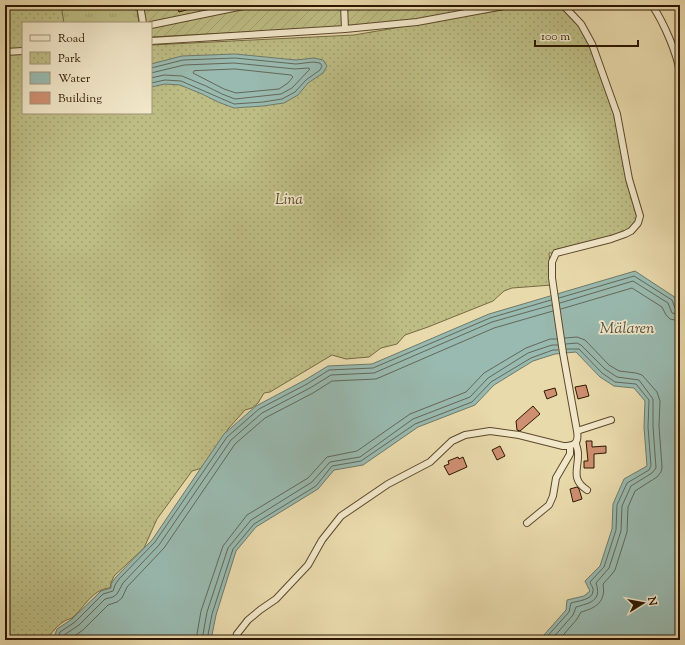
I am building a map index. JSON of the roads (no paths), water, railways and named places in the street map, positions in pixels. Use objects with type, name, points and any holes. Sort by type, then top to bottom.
[{"type":"street","points":[[140,5],[143,22]]},
{"type":"street","points":[[152,26],[248,5]]},
{"type":"street","points":[[344,5],[345,29]]},
{"type":"street","points":[[152,41],[345,29],[417,22],[509,5]]},
{"type":"street","points":[[527,523],[549,505],[553,496],[556,478],[570,454],[573,444],[578,438],[563,353],[552,262],[556,253],[611,239],[631,231],[638,223],[640,216],[629,179],[617,114],[592,44],[581,24],[563,5]]},
{"type":"street","points":[[652,5],[658,13],[668,36],[680,72]]},
{"type":"street","points":[[5,52],[22,51]]},
{"type":"street","points":[[577,431],[611,420]]},
{"type":"street","points":[[237,634],[248,620],[276,599],[308,565],[322,540],[341,516],[404,474],[430,462],[452,440],[464,435],[490,432],[519,435],[563,446],[573,444]]},
{"type":"street","points":[[573,444],[578,453],[576,472],[581,486],[587,490]]},
{"type":"water","points":[[235,54],[296,60],[314,58],[323,60],[327,66],[323,73],[308,83],[298,95],[284,103],[234,108],[180,85],[165,84],[152,87],[152,64],[182,56]]},
{"type":"water","name":"Mälaren","points":[[635,271],[676,298],[680,313],[680,640],[537,640],[544,635],[566,610],[567,600],[584,596],[590,591],[585,581],[600,566],[612,529],[613,504],[624,479],[647,466],[644,427],[645,401],[634,388],[614,386],[600,377],[576,352],[555,354],[533,361],[494,385],[475,405],[418,427],[363,465],[334,470],[318,489],[256,527],[236,551],[216,615],[211,640],[53,640],[57,629],[72,619],[101,591],[111,588],[111,584],[116,577],[152,540],[224,434],[256,406],[328,366],[372,364],[489,314]]},
{"type":"park label","name":"Lina","points":[[289,200]]}]
